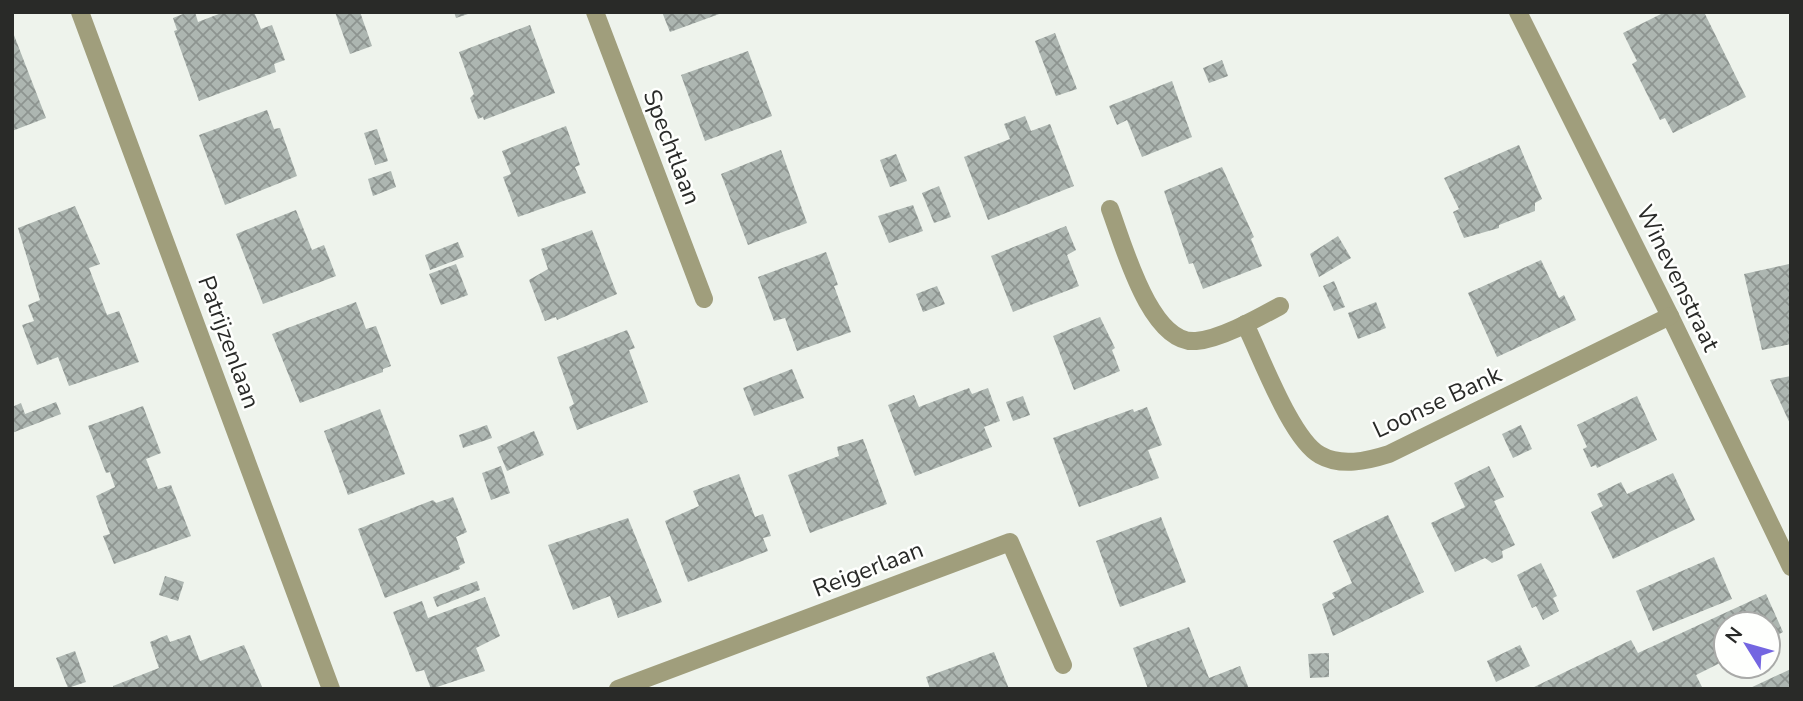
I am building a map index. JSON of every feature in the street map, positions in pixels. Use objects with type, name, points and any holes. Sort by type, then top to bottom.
[{"type":"street","name":"Patrijzenlaan","points":[[80,12],[331,689]]},
{"type":"street","name":"Spechtlaan","points":[[595,12],[704,299]]},
{"type":"street","name":"Winevenstraat","points":[[1518,12],[1670,316],[1791,568]]},
{"type":"street","points":[[1110,209],[1152,315],[1170,333],[1195,341],[1245,324],[1280,306]]},
{"type":"street","name":"Loonse Bank","points":[[1245,324],[1299,437],[1321,456],[1360,463],[1388,454],[1670,316]]},
{"type":"street","name":"Reigerlaan","points":[[618,689],[1010,542],[1063,665]]},
{"type":"building","points":[[195,12],[198,22],[224,12],[254,12],[261,29],[272,25],[285,60],[274,64],[276,72],[199,101],[174,31],[177,30],[173,18]]},
{"type":"building","points":[[335,12],[360,12],[372,46],[350,54]]},
{"type":"building","points":[[454,12],[471,12],[471,13],[456,18]]},
{"type":"building","points":[[662,12],[722,12],[722,13],[670,32]]},
{"type":"building","points":[[1665,12],[1704,12],[1746,97],[1673,133],[1665,118],[1660,120],[1632,64],[1637,61],[1623,33]]},
{"type":"building","points":[[530,25],[555,93],[484,120],[483,117],[478,119],[470,98],[474,94],[459,52]]},
{"type":"building","points":[[12,30],[46,118],[12,131]]},
{"type":"building","points":[[1055,33],[1077,89],[1056,96],[1035,41]]},
{"type":"building","points":[[748,51],[772,116],[705,141],[681,75]]},
{"type":"building","points":[[1222,60],[1228,76],[1209,83],[1203,68]]},
{"type":"building","points":[[1172,81],[1192,137],[1142,157],[1127,120],[1117,125],[1109,106]]},
{"type":"building","points":[[267,110],[274,129],[280,128],[297,176],[225,205],[199,135]]},
{"type":"building","points":[[1025,116],[1031,131],[1050,124],[1074,186],[988,220],[964,157],[1010,139],[1004,124]]},
{"type":"building","points":[[566,126],[580,165],[575,167],[586,193],[518,217],[503,177],[511,174],[502,151]]},
{"type":"building","points":[[377,129],[388,161],[375,165],[364,133]]},
{"type":"building","points":[[1519,145],[1542,199],[1535,203],[1535,211],[1499,225],[1499,228],[1464,238],[1453,212],[1459,209],[1444,178]]},
{"type":"building","points":[[781,150],[807,223],[748,245],[721,174]]},
{"type":"building","points":[[896,154],[907,181],[890,187],[880,160]]},
{"type":"building","points":[[1222,167],[1254,237],[1251,239],[1262,266],[1203,289],[1193,263],[1189,264],[1164,191]]},
{"type":"building","points":[[391,171],[396,187],[373,196],[368,179]]},
{"type":"building","points":[[939,186],[951,217],[934,223],[922,193]]},
{"type":"building","points":[[913,205],[923,231],[889,243],[878,216]]},
{"type":"building","points":[[75,206],[100,264],[89,268],[107,315],[119,311],[139,362],[69,386],[58,357],[37,365],[22,325],[34,321],[28,305],[40,300],[18,228]]},
{"type":"building","points":[[296,210],[312,250],[324,245],[336,276],[263,304],[236,234]]},
{"type":"building","points":[[1066,226],[1076,250],[1067,255],[1079,286],[1013,312],[991,256]]},
{"type":"building","points":[[592,230],[617,294],[557,320],[556,317],[545,321],[529,280],[548,269],[541,249]]},
{"type":"building","points":[[1338,236],[1351,258],[1319,277],[1310,254]]},
{"type":"building","points":[[458,242],[464,257],[430,270],[425,255]]},
{"type":"building","points":[[826,252],[838,285],[834,286],[851,332],[797,351],[785,318],[774,321],[758,277]]},
{"type":"building","points":[[1541,260],[1559,298],[1564,295],[1576,320],[1497,357],[1468,293]]},
{"type":"building","points":[[456,264],[468,295],[441,305],[429,274]]},
{"type":"building","points":[[1789,264],[1791,344],[1762,350],[1744,274]]},
{"type":"building","points":[[1334,281],[1345,307],[1334,311],[1323,286]]},
{"type":"building","points":[[937,286],[945,304],[923,312],[916,294]]},
{"type":"building","points":[[356,302],[366,329],[376,326],[391,366],[383,369],[383,372],[300,403],[272,334]]},
{"type":"building","points":[[1376,302],[1386,328],[1358,339],[1348,313]]},
{"type":"building","points":[[1100,317],[1115,348],[1112,350],[1120,371],[1074,390],[1053,336]]},
{"type":"building","points":[[627,330],[635,348],[629,350],[648,402],[577,430],[569,407],[574,404],[557,357]]},
{"type":"building","points":[[792,369],[804,398],[754,416],[743,388]]},
{"type":"building","points":[[1791,376],[1791,426],[1770,380]]},
{"type":"building","points":[[969,388],[972,394],[988,388],[1000,421],[984,427],[992,447],[915,476],[888,405],[914,395],[919,407]]},
{"type":"building","points":[[1023,396],[1030,415],[1013,421],[1006,402]]},
{"type":"building","points":[[1637,396],[1657,440],[1597,468],[1596,465],[1591,467],[1583,449],[1587,447],[1577,425]]},
{"type":"building","points":[[56,402],[61,414],[12,433],[12,407],[21,403],[25,414]]},
{"type":"building","points":[[143,406],[161,453],[146,459],[158,489],[171,485],[191,536],[114,564],[103,536],[110,534],[96,496],[115,487],[110,472],[106,473],[88,426]]},
{"type":"building","points":[[1147,407],[1162,445],[1148,450],[1159,478],[1079,507],[1053,438],[1133,409],[1134,412]]},
{"type":"building","points":[[380,409],[405,474],[348,495],[324,431]]},
{"type":"building","points":[[487,425],[492,438],[463,448],[459,435]]},
{"type":"building","points":[[1521,425],[1532,449],[1513,458],[1502,434]]},
{"type":"building","points":[[534,431],[544,455],[507,471],[497,447]]},
{"type":"building","points":[[863,439],[887,504],[810,533],[788,475],[839,456],[837,447]]},
{"type":"building","points":[[501,466],[510,493],[491,500],[482,473]]},
{"type":"building","points":[[1489,466],[1504,497],[1494,501],[1515,545],[1502,551],[1503,558],[1492,563],[1485,558],[1455,572],[1431,523],[1465,507],[1454,483]]},
{"type":"building","points":[[1673,473],[1695,520],[1613,559],[1591,512],[1603,506],[1597,494],[1621,482],[1627,494]]},
{"type":"building","points":[[739,474],[755,517],[763,514],[771,536],[763,538],[768,551],[688,582],[665,521],[699,506],[693,491]]},
{"type":"building","points":[[453,497],[467,532],[456,537],[465,563],[459,566],[460,569],[385,598],[358,529],[433,500],[436,503]]},
{"type":"building","points":[[1388,515],[1424,592],[1333,636],[1322,604],[1335,598],[1332,593],[1352,583],[1333,541]]},
{"type":"building","points":[[1161,517],[1186,582],[1120,607],[1096,541]]},
{"type":"building","points":[[628,518],[662,602],[618,618],[610,596],[573,610],[548,545]]},
{"type":"building","points":[[1714,557],[1732,599],[1653,631],[1636,591]]},
{"type":"building","points":[[1541,563],[1557,596],[1553,598],[1559,611],[1543,620],[1536,606],[1532,608],[1517,575]]},
{"type":"building","points":[[165,576],[184,582],[178,601],[159,595]]},
{"type":"building","points":[[477,581],[480,590],[437,607],[433,597]]},
{"type":"building","points":[[1766,594],[1773,610],[1731,610]]},
{"type":"building","points":[[485,597],[500,636],[476,648],[485,671],[431,689],[424,670],[416,672],[393,612],[422,601],[428,618]]},
{"type":"building","points":[[1712,619],[1712,667],[1696,675],[1703,689],[1530,689],[1631,640],[1638,653]]},
{"type":"building","points":[[1189,627],[1209,678],[1240,666],[1249,689],[1148,689],[1133,648]]},
{"type":"building","points":[[167,635],[170,642],[190,635],[200,661],[244,645],[263,689],[114,689],[113,686],[159,668],[150,642]]},
{"type":"building","points":[[1520,645],[1530,666],[1496,682],[1487,661]]},
{"type":"building","points":[[75,651],[86,682],[68,688],[56,658]]},
{"type":"building","points":[[994,652],[1009,689],[930,689],[926,677]]},
{"type":"building","points":[[1329,653],[1329,677],[1310,678],[1308,654]]},
{"type":"building","points":[[1791,669],[1791,689],[1748,689],[1767,680],[1782,680],[1782,673]]}]
